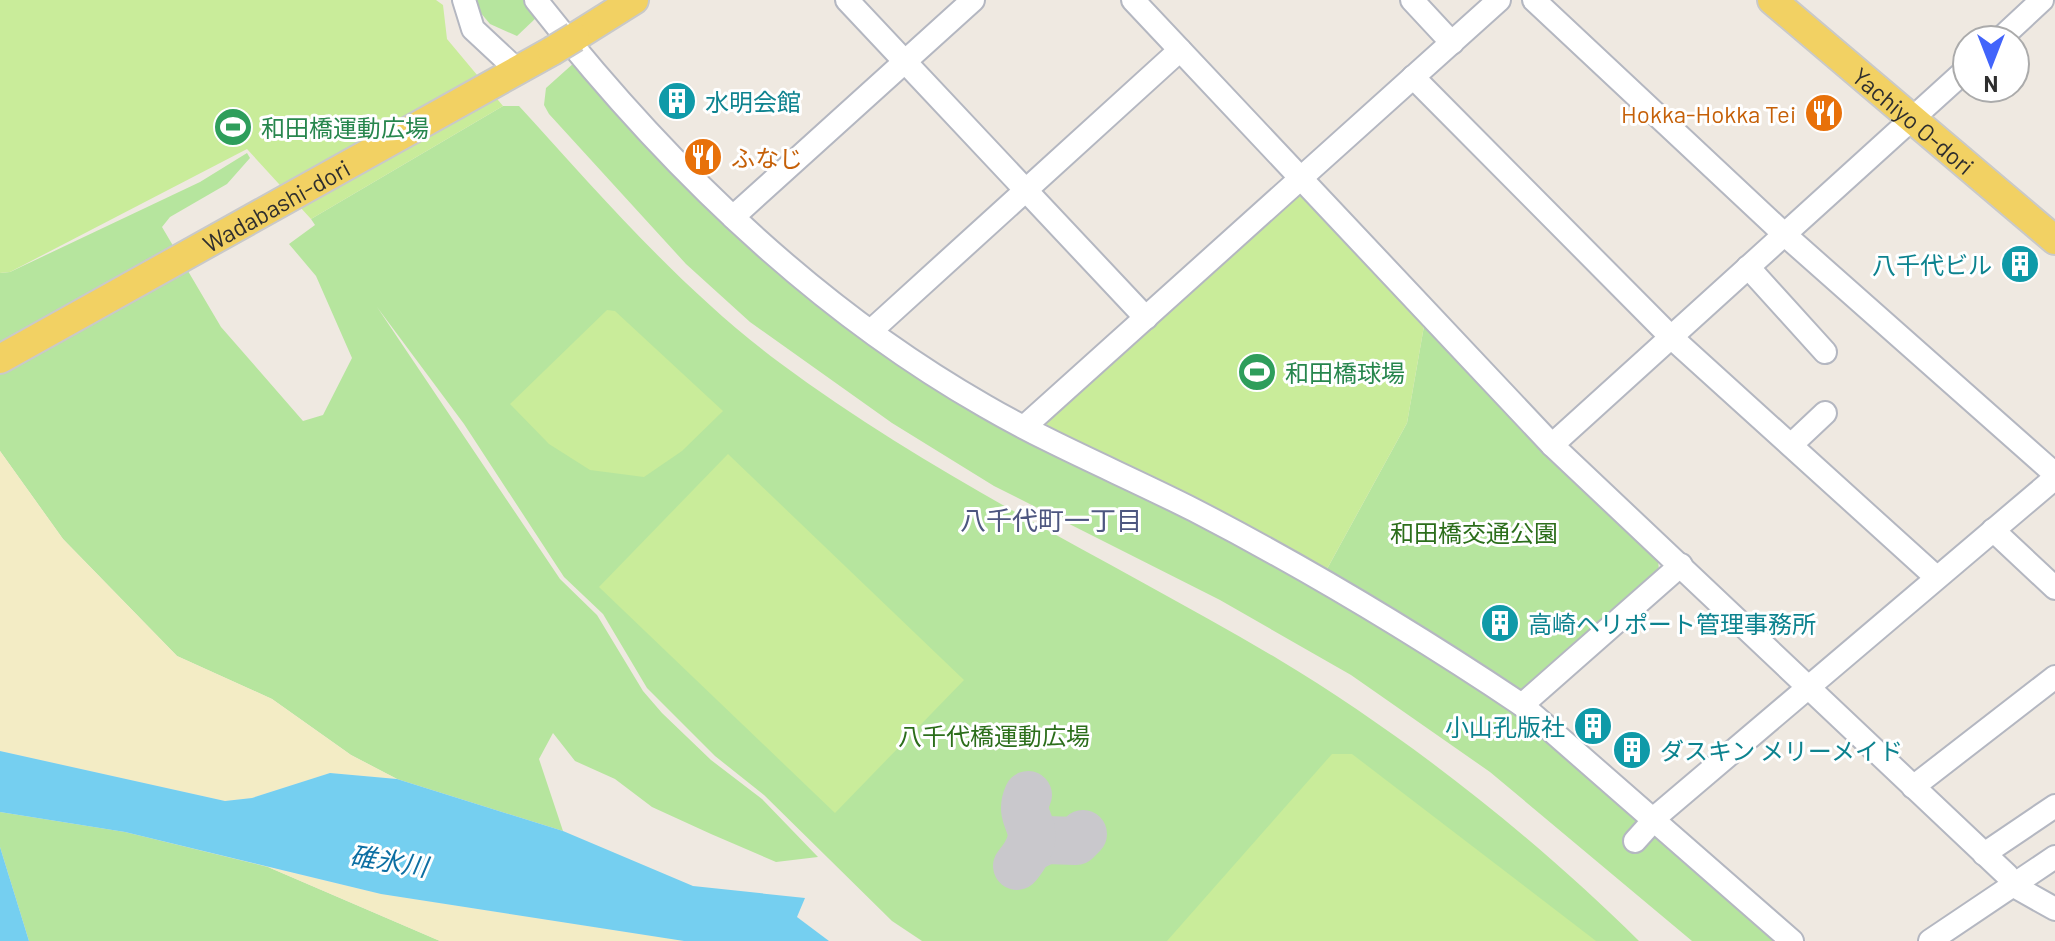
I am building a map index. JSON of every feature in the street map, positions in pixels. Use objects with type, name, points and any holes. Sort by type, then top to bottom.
[{"type":"main road","name":"Wadabashi-dori","points":[[0,359],[564,44],[634,0]]},
{"type":"main road","name":"Yachiyo O-dori","points":[[1772,0],[2055,240]]},
{"type":"street","points":[[464,0],[473,29],[510,74]]},
{"type":"street","points":[[536,0],[591,70],[733,217],[872,330],[983,405],[1321,577],[1522,705],[1792,941]]},
{"type":"street","points":[[847,0],[1146,318]]},
{"type":"street","points":[[733,217],[973,0]]},
{"type":"street","points":[[1133,0],[1552,445],[1807,685],[2014,886],[2055,909]]},
{"type":"street","points":[[1412,0],[1452,43]]},
{"type":"street","points":[[1024,427],[1499,0]]},
{"type":"street","points":[[1534,0],[1784,234],[2055,476],[1807,685],[1652,821],[1635,841]]},
{"type":"street","points":[[2016,24],[2042,0]]},
{"type":"street","points":[[872,330],[1180,50]]},
{"type":"street","points":[[1413,77],[1671,337],[1936,577]]},
{"type":"street","points":[[1552,445],[1951,84]]},
{"type":"street","points":[[1748,267],[1825,352]]},
{"type":"street","points":[[1791,445],[1825,413]]},
{"type":"street","points":[[1993,530],[2055,588]]},
{"type":"street","points":[[1522,705],[1681,565]]},
{"type":"street","points":[[1913,787],[2055,677]]},
{"type":"street","points":[[1984,854],[2055,806]]},
{"type":"street","points":[[1930,941],[2055,857]]},
{"type":"green space","name":"和田橋運動広場","points":[[0,0],[436,0],[443,5],[447,39],[503,106],[311,219],[247,149],[10,272],[0,273]]},
{"type":"green space","points":[[470,0],[523,0],[537,17],[517,36],[490,24]]},
{"type":"green space","points":[[575,62],[680,176],[919,376],[986,419],[1194,520],[1352,608],[1523,718],[1776,941],[1692,941],[1490,772],[1351,675],[1220,600],[994,486],[892,423],[750,322],[686,264],[549,114],[544,105],[546,88]]},
{"type":"green space","name":"八千代橋運動広場","points":[[503,106],[519,106],[676,273],[709,305],[780,363],[839,405],[962,482],[1278,659],[1374,721],[1512,826],[1639,941],[922,941],[892,921],[764,795],[715,756],[647,688],[603,614],[564,577],[464,424],[377,307],[560,579],[597,615],[643,691],[711,760],[762,799],[818,857],[776,862],[652,807],[615,779],[575,761],[553,733],[539,759],[563,831],[397,779],[351,755],[272,699],[177,656],[63,539],[0,451],[0,273],[10,272],[200,182],[247,153],[250,158],[227,184],[170,217],[162,227],[221,327],[303,421],[323,415],[352,358],[316,276],[289,244],[315,225],[311,219]]},
{"type":"green space","name":"和田橋球場","points":[[1295,196],[1306,197],[1424,326],[1407,423],[1327,569],[1047,427],[1046,418]]},
{"type":"green space","points":[[607,310],[615,311],[723,411],[682,451],[644,477],[590,470],[549,444],[510,404]]},
{"type":"green space","name":"和田橋交通公園","points":[[1424,326],[1658,559],[1659,571],[1525,690],[1520,691],[1327,569],[1407,423]]},
{"type":"green space","points":[[728,454],[964,680],[835,813],[599,587]]},
{"type":"green space","points":[[1332,754],[1352,754],[1596,941],[1167,941]]},
{"type":"green space","points":[[0,812],[125,832],[268,867],[440,941],[29,941],[0,847]]},
{"type":"sand","points":[[0,451],[63,539],[177,656],[272,699],[351,755],[397,779],[330,773],[252,798],[225,801],[0,751]]},
{"type":"sand","points":[[268,867],[381,894],[684,941],[440,941]]},
{"type":"water","name":"碓氷川","points":[[0,751],[225,801],[252,798],[330,773],[397,779],[563,831],[693,886],[805,898],[797,917],[829,941],[684,941],[381,894],[125,832],[0,812]]},
{"type":"water","points":[[0,847],[29,941],[0,941]]},
{"type":"taxiway","points":[[1017,866],[1031,842],[1032,833],[1025,813],[1028,795]]},
{"type":"taxiway","points":[[1032,847],[1046,840],[1076,841],[1083,834]]},
{"type":"place","name":"水明会館","points":[[677,101]]},
{"type":"place","name":"Hokka-Hokka Tei","points":[[1824,113]]},
{"type":"place","name":"和田橋運動広場","points":[[233,127]]},
{"type":"place","name":"ふなじ","points":[[703,157]]},
{"type":"place","name":"八千代ビル","points":[[2020,264]]},
{"type":"place","name":"和田橋球場","points":[[1257,372]]},
{"type":"place","name":"高崎ヘリポート管理事務所","points":[[1500,623]]},
{"type":"place","name":"小山孔版社","points":[[1593,726]]},
{"type":"place","name":"ダスキン メリーメイド","points":[[1632,750]]},
{"type":"district","name":"八千代町一丁目","points":[[1051,519]]}]
